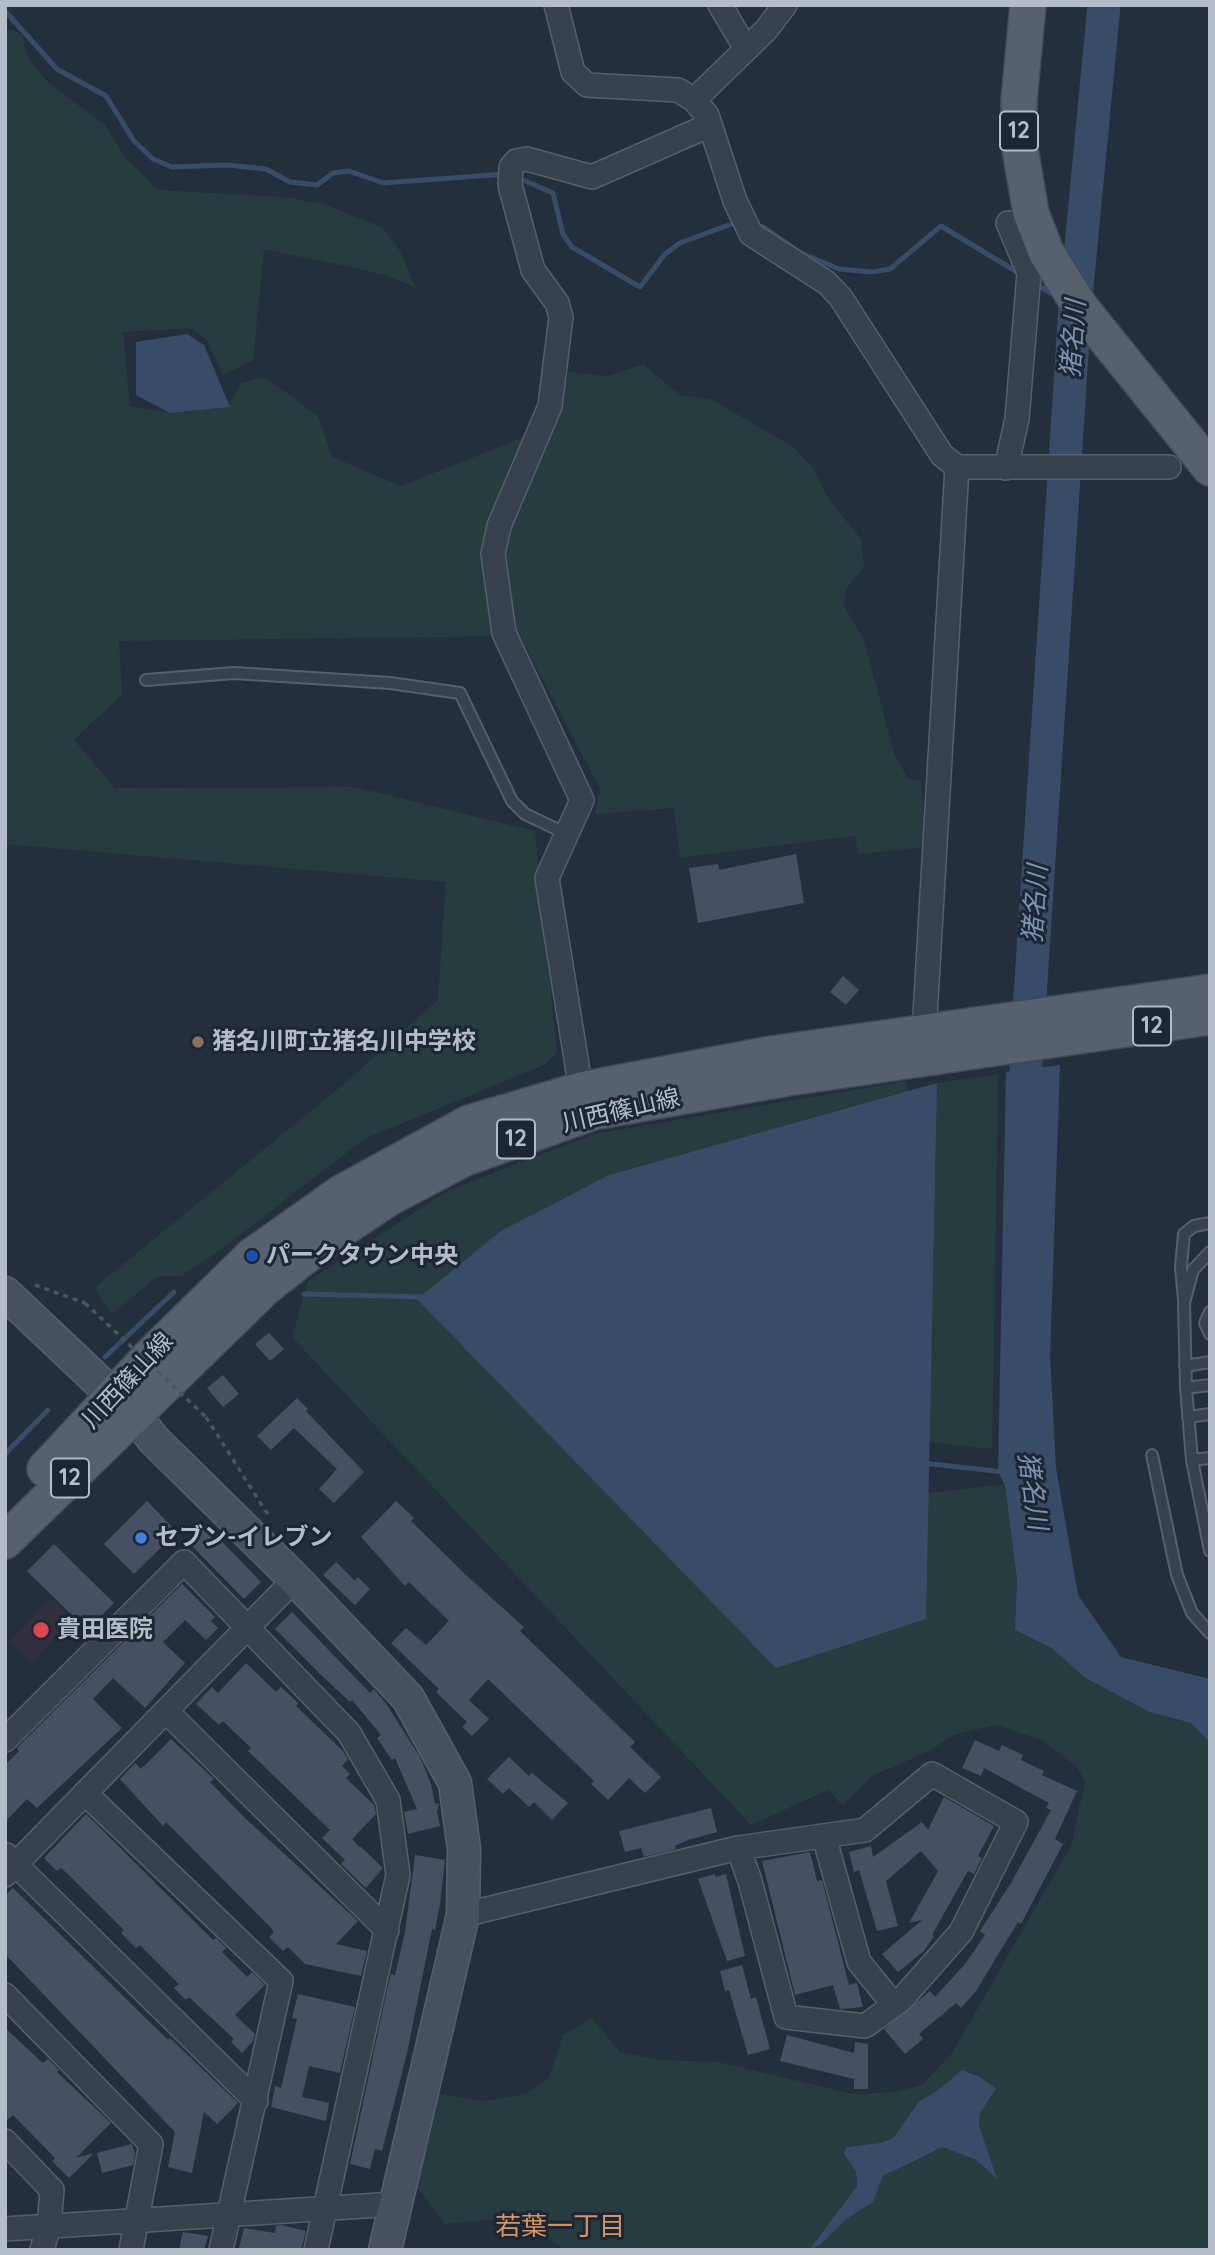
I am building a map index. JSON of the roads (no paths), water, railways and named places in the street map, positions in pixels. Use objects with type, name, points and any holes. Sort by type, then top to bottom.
[{"type":"main road","name":"12","points":[[1028,5],[1019,100],[1019,144],[1031,213],[1046,253],[1081,308],[1210,468]]},
{"type":"main road","name":"川西篠山線","points":[[1095,1022],[1210,992]]},
{"type":"main road","name":"川西篠山線","points":[[5,1508],[78,1435],[122,1406],[326,1240],[389,1198],[465,1158],[593,1112],[788,1078],[984,1038],[1095,1022],[1210,1017]]},
{"type":"main road","name":"川西篠山線","points":[[5,1541],[252,1256],[341,1193],[469,1123],[581,1090],[771,1054],[924,1033],[984,1038]]},
{"type":"street","points":[[556,5],[573,72],[587,85],[678,90],[694,100],[707,115],[735,201],[747,224],[827,284],[841,298],[942,455],[957,467],[1169,467]]},
{"type":"street","points":[[719,5],[746,49]]},
{"type":"street","points":[[694,100],[746,49],[785,5]]},
{"type":"street","points":[[581,1090],[547,878],[582,800],[504,633],[493,554],[499,526],[550,406],[561,317],[557,303],[533,270],[511,176],[516,161],[527,159],[592,177],[710,125]]},
{"type":"street","points":[[1008,223],[1029,273],[1017,419],[1010,469]]},
{"type":"street","points":[[924,1033],[957,467]]},
{"type":"street","points":[[17,1288],[154,1440],[295,1579],[408,1698],[455,1783],[464,1849],[463,1915],[385,2250]]},
{"type":"street","points":[[5,1740],[184,1562],[349,1733],[388,1800],[398,1875],[316,2250]]},
{"type":"street","points":[[256,2101],[119,1963],[9,1865],[85,1793],[295,1579]]},
{"type":"street","points":[[166,1711],[387,1930]]},
{"type":"street","points":[[463,1915],[738,1848],[865,1830],[932,1774],[1016,1822],[961,1933],[894,2005],[865,2026],[786,2017],[750,1881],[738,1848]]},
{"type":"street","points":[[85,1793],[281,1981],[256,2101],[220,2250]]},
{"type":"street","points":[[824,1836],[859,1962],[894,2005]]},
{"type":"street","points":[[5,1995],[151,2144],[131,2250]]},
{"type":"street","points":[[5,2141],[52,2190],[50,2226],[42,2250]]},
{"type":"street","points":[[5,2229],[395,2204]]},
{"type":"lane","points":[[146,680],[234,673],[390,683],[460,693],[512,801],[525,814],[567,834]]},
{"type":"lane","points":[[1210,1223],[1194,1226],[1184,1234],[1181,1267],[1192,1460],[1205,1502],[1210,1551]]},
{"type":"lane","points":[[1184,1303],[1193,1270],[1210,1252]]},
{"type":"lane","points":[[1210,1312],[1205,1323],[1210,1334]]},
{"type":"lane","points":[[1185,1366],[1210,1362]]},
{"type":"lane","points":[[1186,1388],[1210,1385]]},
{"type":"lane","points":[[1188,1417],[1210,1414]]},
{"type":"lane","points":[[1152,1455],[1177,1575],[1192,1613],[1210,1633]]},
{"type":"lane","points":[[1192,1460],[1210,1458]]},
{"type":"water","points":[[187,334],[204,345],[230,407],[170,413],[136,395],[136,342]]},
{"type":"water","points":[[1060,1065],[1050,1356],[1056,1468],[1078,1595],[1121,1657],[1210,1679],[1210,1743],[1191,1723],[1150,1712],[1085,1678],[1053,1649],[1015,1630],[1017,1579],[1005,1485],[998,1472],[1006,1072]]},
{"type":"water","points":[[937,1083],[926,1619],[776,1668],[417,1299],[501,1231],[609,1175]]},
{"type":"water","points":[[962,2070],[980,2077],[996,2089],[980,2113],[979,2126],[997,2179],[976,2160],[943,2147],[883,2176],[873,2202],[846,2219],[820,2245],[809,2250],[857,2186],[856,2171],[844,2154],[846,2147],[881,2143],[894,2137],[919,2101],[937,2091]]},
{"type":"waterway","name":"猪名川","points":[[1026,1113],[1026,1058],[1075,308],[1104,5]]},
{"type":"waterway","points":[[5,11],[57,69],[106,96],[134,141],[153,159],[172,167],[227,165],[266,169],[290,182],[317,185],[333,173],[349,171],[383,183],[506,174]]},
{"type":"waterway","points":[[516,177],[553,193],[563,234],[572,247],[640,287],[665,254],[680,243],[737,222]]},
{"type":"waterway","points":[[753,225],[763,227],[801,253],[839,269],[871,272],[890,269],[941,226],[1022,275]]},
{"type":"waterway","points":[[1036,284],[1054,295]]},
{"type":"waterway","points":[[105,1357],[174,1292]]},
{"type":"waterway","points":[[304,1294],[426,1297]]},
{"type":"waterway","points":[[5,1454],[48,1410]]},
{"type":"waterway","points":[[923,1463],[1004,1472]]},
{"type":"place","name":"猪名川町立猪名川中学校","points":[[198,1042]]},
{"type":"place","name":"パークタウン中央","points":[[252,1256]]},
{"type":"place","name":"セブン-イレブン","points":[[141,1538]]},
{"type":"place","name":"貴田医院","points":[[41,1630]]},
{"type":"district","name":"若葉一丁目","points":[[560,2227]]}]
